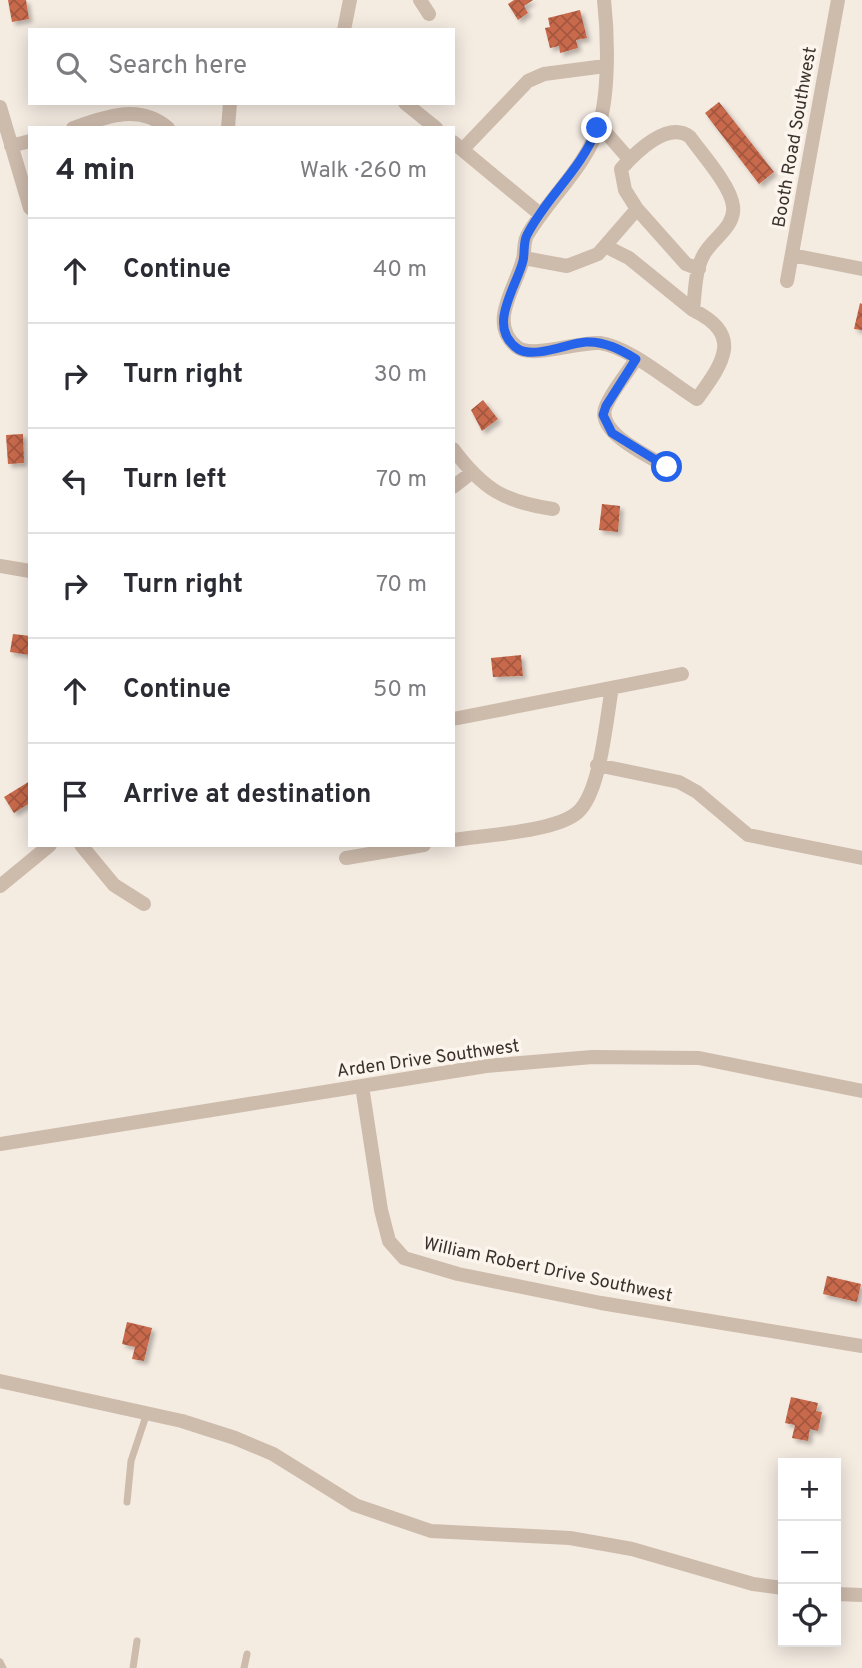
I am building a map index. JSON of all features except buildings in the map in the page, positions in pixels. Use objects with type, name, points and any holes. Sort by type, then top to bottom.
[{"type":"street","points":[[344,28],[350,0]]},
{"type":"street","points":[[420,0],[429,14]]},
{"type":"street","points":[[604,0],[605,66],[597,128],[587,152],[525,237],[524,258],[504,312],[505,334],[519,349],[530,352],[587,342],[604,344],[636,359],[696,400],[717,369],[724,346],[723,334],[713,320],[693,310],[629,258],[605,246]]},
{"type":"street","name":"Booth Road Southwest","points":[[787,281],[838,0]]},
{"type":"street","points":[[541,215],[458,146],[528,81],[544,74],[605,66]]},
{"type":"street","points":[[228,126],[230,105]]},
{"type":"street","points":[[407,105],[434,126]]},
{"type":"street","points":[[0,107],[28,201]]},
{"type":"street","points":[[79,126],[111,115],[139,113],[164,126]]},
{"type":"street","points":[[597,128],[608,135],[629,159]]},
{"type":"street","points":[[693,310],[703,255],[733,215],[729,193],[690,137],[681,131],[671,130],[629,159],[621,169],[625,190],[637,209],[686,264],[699,269]]},
{"type":"street","points":[[11,146],[28,142]]},
{"type":"street","points":[[524,258],[567,266],[598,254],[637,209]]},
{"type":"street","points":[[792,255],[862,270]]},
{"type":"street","points":[[636,359],[603,415],[612,433],[667,467]]},
{"type":"street","points":[[455,452],[471,473],[497,494],[511,501],[552,509]]},
{"type":"street","points":[[455,485],[471,473]]},
{"type":"street","points":[[0,566],[28,571]]},
{"type":"street","points":[[455,719],[682,674]]},
{"type":"street","points":[[455,840],[560,823],[579,811],[591,792],[612,688]]},
{"type":"street","points":[[597,765],[679,782],[697,792],[748,835],[862,858]]},
{"type":"street","points":[[0,887],[48,847]]},
{"type":"street","points":[[83,847],[114,885],[144,904]]},
{"type":"street","points":[[346,858],[412,847]]},
{"type":"street","name":"Arden Drive Southwest","points":[[0,1144],[486,1066],[592,1057],[699,1058],[862,1091]]},
{"type":"street","name":"William Robert Drive Southwest","points":[[362,1086],[381,1210],[389,1241],[404,1258],[458,1274],[601,1303],[862,1346]]},
{"type":"street","points":[[0,1381],[146,1416],[182,1421],[235,1438],[317,1478],[355,1505],[431,1531],[570,1538],[632,1549],[753,1584],[778,1587]]},
{"type":"street","points":[[841,1594],[862,1594]]},
{"type":"lane","points":[[127,1502],[131,1461],[146,1416]]},
{"type":"lane","points":[[133,1668],[137,1641]]},
{"type":"lane","points":[[244,1668],[247,1654]]},
{"type":"route","points":[[597,128],[587,152],[525,237],[524,258],[504,312],[505,334],[519,349],[530,352],[587,342],[604,344],[636,359],[603,415],[612,433],[667,467]]}]
